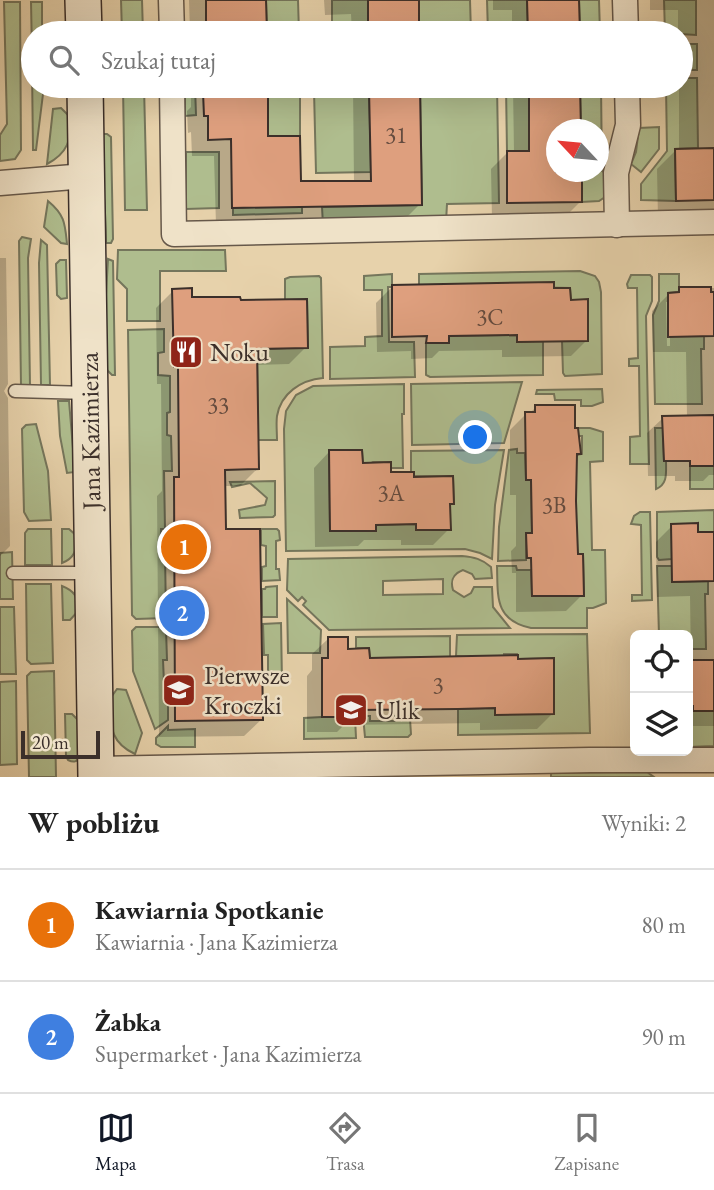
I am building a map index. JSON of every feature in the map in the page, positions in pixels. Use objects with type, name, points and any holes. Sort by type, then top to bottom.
[{"type":"street","points":[[83,0],[84,21]]},
{"type":"street","points":[[172,0],[172,21]]},
{"type":"street","points":[[625,0],[626,21]]},
{"type":"street","name":"Jana Kazimierza","points":[[85,98],[96,773]]},
{"type":"street","points":[[172,98],[174,234],[714,222]]},
{"type":"street","points":[[617,225],[616,173],[628,125],[627,98]]},
{"type":"street","points":[[0,183],[86,176]]},
{"type":"street","points":[[96,773],[396,770],[714,760]]},
{"type":"lane","points":[[15,391],[89,393]]},
{"type":"lane","points":[[13,573],[92,573]]},
{"type":"green space","points":[[121,0],[142,0],[143,21],[122,21]]},
{"type":"green space","points":[[266,0],[298,0],[299,21],[267,21]]},
{"type":"green space","points":[[332,0],[368,0],[368,21],[332,21]]},
{"type":"green space","points":[[419,0],[470,0],[471,21],[419,21]]},
{"type":"green space","points":[[487,0],[527,0],[528,21],[488,21]]},
{"type":"green space","points":[[579,0],[599,0],[600,21],[580,21]]},
{"type":"green space","points":[[664,0],[696,0],[696,35],[693,35],[693,21],[665,21]]},
{"type":"green space","points":[[4,2],[20,2],[21,150],[15,159],[0,161],[0,135],[7,124]]},
{"type":"green space","points":[[31,2],[42,2],[42,21],[31,21]]},
{"type":"green space","points":[[693,44],[697,44],[697,70],[693,70]]},
{"type":"green space","points":[[693,78],[697,78],[698,148],[675,149],[676,201],[641,200],[641,184],[667,151],[666,98],[693,98]]},
{"type":"green space","points":[[32,98],[42,98],[36,150],[33,150]]},
{"type":"green space","points":[[123,98],[144,98],[147,210],[125,210]]},
{"type":"green space","points":[[185,98],[195,98],[196,115],[185,116]]},
{"type":"green space","points":[[268,98],[300,98],[300,136],[268,136]]},
{"type":"green space","points":[[314,98],[369,98],[371,172],[316,173]]},
{"type":"green space","points":[[420,98],[497,98],[499,203],[447,204],[446,222],[323,225],[322,207],[422,205]]},
{"type":"green space","points":[[506,98],[529,98],[529,151],[507,151]]},
{"type":"green space","points":[[580,98],[601,98],[601,119],[581,119]]},
{"type":"green space","points":[[61,108],[71,118],[69,139],[60,155],[47,164],[53,109]]},
{"type":"green space","points":[[659,127],[659,149],[641,172],[631,164],[636,152],[639,128]]},
{"type":"green space","points":[[99,134],[111,137],[111,243],[106,243]]},
{"type":"green space","points":[[186,152],[219,152],[219,208],[186,209]]},
{"type":"green space","points":[[582,182],[605,182],[605,197],[599,201],[582,202]]},
{"type":"green space","points":[[48,201],[63,220],[67,244],[61,243],[44,227]]},
{"type":"green space","points":[[302,205],[302,213],[233,215],[233,208]]},
{"type":"green space","points":[[22,237],[31,239],[28,258],[30,386],[21,386],[19,241]]},
{"type":"green space","points":[[41,240],[47,245],[50,385],[41,385]]},
{"type":"green space","points":[[118,250],[225,250],[226,271],[160,271],[160,321],[127,321],[127,289],[117,279]]},
{"type":"green space","points":[[108,259],[113,261],[115,375],[102,365]]},
{"type":"green space","points":[[60,260],[66,260],[67,298],[61,299],[57,295],[56,264]]},
{"type":"green space","points":[[580,271],[595,276],[599,282],[602,374],[565,376],[563,373],[562,341],[588,340],[588,300],[571,300],[570,288],[419,285],[419,274]]},
{"type":"green space","points":[[392,274],[392,287],[388,287],[389,342],[414,342],[415,377],[330,379],[330,347],[365,346],[365,337],[382,336],[382,290],[364,290],[364,276]]},
{"type":"green space","points":[[659,274],[679,274],[679,292],[668,293],[668,336],[704,336],[704,349],[701,349],[702,404],[655,404],[653,315],[659,301]]},
{"type":"green space","points":[[631,275],[652,277],[652,301],[646,316],[649,464],[630,464],[630,437],[640,436],[639,366],[629,366],[629,359],[638,358],[637,288],[628,288]]},
{"type":"green space","points":[[319,276],[323,378],[300,385],[288,394],[277,416],[277,440],[258,440],[257,342],[265,349],[308,347],[307,300],[285,300],[285,279]]},
{"type":"green space","points":[[164,329],[164,352],[158,353],[158,375],[170,376],[167,435],[171,436],[172,471],[164,471],[165,529],[161,529],[161,552],[165,552],[166,618],[136,619],[132,615],[128,330]]},
{"type":"green space","points":[[517,335],[517,342],[543,341],[543,375],[426,375],[426,343],[449,343],[449,336]]},
{"type":"green space","points":[[522,382],[504,443],[412,445],[411,384]]},
{"type":"green space","points":[[404,384],[403,468],[391,468],[391,462],[373,462],[363,468],[362,450],[329,450],[330,531],[375,531],[376,525],[416,524],[417,530],[450,530],[450,504],[454,503],[453,476],[414,476],[411,472],[411,451],[504,450],[495,505],[492,559],[465,549],[286,551],[284,429],[286,411],[296,395],[313,386]]},
{"type":"green space","points":[[602,389],[603,402],[592,406],[581,406],[581,400],[555,400],[554,394],[536,394],[537,390]]},
{"type":"green space","points":[[58,401],[69,401],[75,472],[67,473],[60,436]]},
{"type":"green space","points":[[36,424],[48,471],[51,520],[29,521],[24,512],[22,429],[26,425]]},
{"type":"green space","points":[[578,428],[603,432],[603,461],[590,462],[592,550],[605,550],[606,603],[587,608],[587,628],[531,628],[510,619],[504,613],[498,597],[497,566],[516,566],[517,570],[531,570],[532,596],[584,596],[583,554],[577,554],[576,455],[582,454],[582,436],[576,436]]},
{"type":"green space","points":[[655,428],[663,428],[666,461],[664,481],[656,489]]},
{"type":"green space","points":[[517,449],[517,453],[525,453],[526,479],[531,480],[532,533],[526,534],[526,560],[498,561],[499,527],[509,450]]},
{"type":"green space","points":[[690,466],[714,466],[714,489],[690,489]]},
{"type":"green space","points":[[275,481],[275,515],[240,518],[239,510],[265,505],[267,498],[250,483],[232,487],[230,482]]},
{"type":"green space","points":[[714,510],[714,532],[698,532],[698,524],[672,559],[659,560],[657,512]]},
{"type":"green space","points":[[640,512],[650,512],[652,600],[632,601],[632,595],[642,595],[641,525],[631,524],[634,516]]},
{"type":"green space","points":[[28,529],[51,529],[52,565],[25,565],[25,533]]},
{"type":"green space","points":[[62,529],[69,529],[78,537],[74,553],[62,563]]},
{"type":"green space","points":[[261,529],[279,531],[280,540],[276,541],[276,569],[279,569],[280,580],[262,581],[262,567],[266,566],[266,546],[261,545]]},
{"type":"green space","points":[[12,552],[13,599],[0,599],[0,553]]},
{"type":"green space","points":[[462,556],[478,559],[491,567],[492,578],[475,579],[472,574],[463,570],[453,578],[453,590],[464,597],[471,593],[474,587],[492,587],[493,607],[510,628],[329,630],[303,605],[306,601],[302,597],[298,601],[287,590],[288,559]],"holes":[[[443,579],[443,594],[383,595],[383,581]]]},
{"type":"green space","points":[[657,566],[672,566],[673,582],[708,581],[708,594],[705,594],[706,649],[693,649],[693,630],[659,630]]},
{"type":"green space","points":[[26,584],[51,584],[53,663],[31,664],[27,660]]},
{"type":"green space","points":[[62,586],[75,595],[80,609],[70,620],[63,620]]},
{"type":"green space","points":[[277,586],[277,617],[262,617],[262,589]]},
{"type":"green space","points":[[287,599],[321,630],[320,653],[288,653]]},
{"type":"green space","points":[[0,607],[14,607],[16,674],[0,674]]},
{"type":"green space","points":[[281,623],[282,682],[268,682],[268,655],[264,655],[263,624]]},
{"type":"green space","points":[[136,627],[166,629],[167,660],[163,660],[164,683],[168,683],[168,720],[155,729],[133,671],[132,631]]},
{"type":"green space","points":[[587,634],[590,733],[458,735],[458,709],[495,708],[529,714],[554,714],[553,658],[518,659],[517,654],[504,654],[504,661],[456,656],[457,635]]},
{"type":"green space","points":[[450,636],[450,657],[370,658],[369,648],[356,648],[356,637]]},
{"type":"green space","points":[[54,671],[56,777],[29,777],[27,676],[31,672]]},
{"type":"green space","points":[[16,681],[17,764],[0,765],[0,682]]},
{"type":"green space","points":[[117,689],[126,690],[142,733],[135,754],[120,744],[113,732],[109,700]]},
{"type":"green space","points":[[693,706],[694,711],[714,711],[714,746],[693,747]]},
{"type":"green space","points":[[65,714],[72,714],[82,724],[80,756],[75,761],[68,760],[66,756]]},
{"type":"green space","points":[[363,716],[370,716],[370,721],[395,721],[395,716],[408,716],[411,734],[408,737],[365,737]]},
{"type":"green space","points":[[355,717],[356,738],[304,739],[304,718]]},
{"type":"green space","points":[[168,726],[168,730],[195,729],[195,747],[161,747],[156,744],[156,738]]},
{"type":"green space","points":[[647,772],[654,777],[551,777],[551,773]]},
{"type":"building","points":[[206,0],[266,0],[267,21],[206,21]]},
{"type":"building","points":[[368,0],[419,0],[419,21],[368,21]]},
{"type":"building","points":[[527,0],[579,0],[580,21],[528,21]]},
{"type":"building","points":[[203,98],[268,98],[268,136],[300,136],[301,181],[371,181],[369,98],[420,98],[422,205],[232,208],[231,139],[208,140],[208,116],[204,116]]},
{"type":"building","points":[[529,98],[580,98],[581,119],[546,119],[546,182],[582,182],[582,202],[507,203],[507,151],[529,151]]},
{"type":"building","points":[[714,148],[714,200],[676,201],[675,149]]},
{"type":"building","points":[[554,282],[554,288],[570,288],[571,300],[588,299],[588,341],[517,342],[517,335],[449,336],[449,343],[426,343],[427,336],[392,337],[392,285]]},
{"type":"building","points":[[679,287],[711,287],[711,292],[714,292],[714,336],[668,337],[668,293],[679,292]]},
{"type":"building","points":[[192,288],[192,297],[240,297],[241,300],[307,299],[308,348],[257,349],[259,469],[225,470],[226,529],[260,529],[263,720],[175,721],[174,477],[179,477],[178,367],[174,367],[172,289]]},
{"type":"building","points":[[535,405],[575,405],[575,428],[578,428],[581,454],[577,454],[578,554],[583,554],[584,596],[532,596],[531,558],[527,558],[526,533],[532,533],[531,480],[526,480],[525,412],[535,412]]},
{"type":"building","points":[[714,415],[714,466],[690,466],[690,461],[664,461],[662,416]]},
{"type":"building","points":[[329,450],[362,450],[363,463],[391,462],[391,472],[414,472],[414,477],[453,476],[451,530],[416,530],[416,524],[376,525],[376,531],[330,531]]},
{"type":"building","points":[[698,523],[698,532],[714,532],[714,581],[672,582],[671,524]]},
{"type":"building","points":[[328,637],[348,637],[348,649],[369,648],[370,658],[518,655],[518,659],[554,658],[554,714],[495,715],[495,708],[355,710],[355,717],[322,717],[322,658],[328,658]]},
{"type":"building","points":[[693,660],[714,660],[714,711],[693,711]]},
{"type":"place","name":"Noku","points":[[186,352]]},
{"type":"place","name":"Kawiarnia Spotkanie","points":[[184,547]]},
{"type":"place","name":"Żabka","points":[[182,613]]},
{"type":"place","name":"Pierwsze Kroczki","points":[[179,690]]},
{"type":"place","name":"Ulik","points":[[351,710]]}]
